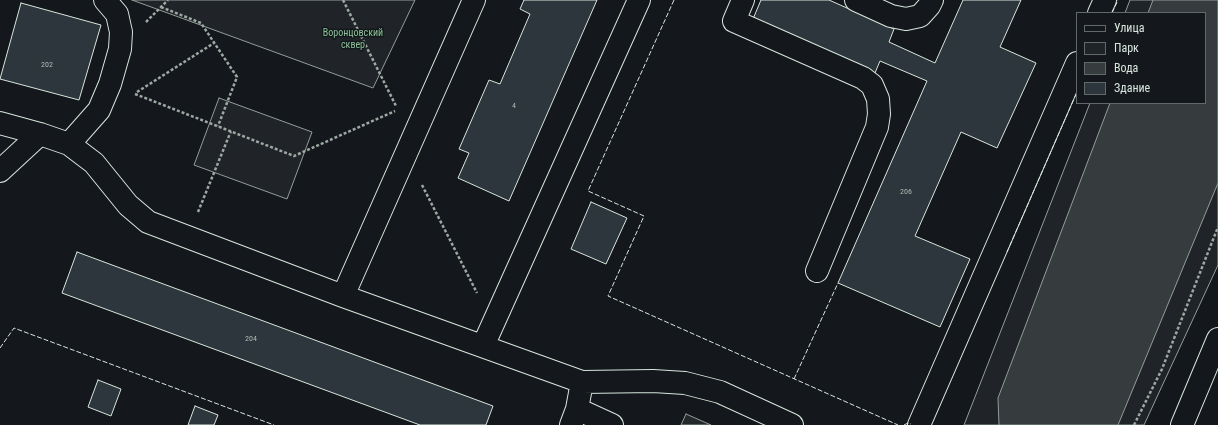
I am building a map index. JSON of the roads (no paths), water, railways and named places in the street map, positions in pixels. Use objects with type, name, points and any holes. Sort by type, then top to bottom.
[{"type":"main road","points":[[69,144],[99,110],[110,84],[120,49],[121,32],[117,14],[105,0]]},
{"type":"main road","points":[[343,296],[474,0]]},
{"type":"main road","points":[[483,346],[492,323],[639,0]]},
{"type":"main road","points":[[743,0],[734,20],[863,78],[872,86],[878,99],[879,114],[877,127],[817,271]]},
{"type":"main road","points":[[856,0],[891,16],[906,19],[920,16],[932,0]]},
{"type":"main road","points":[[1099,12],[1105,0]]},
{"type":"main road","points":[[919,425],[1076,65]]},
{"type":"main road","points":[[0,123],[69,144],[94,163],[128,205],[148,222],[343,296],[582,382],[653,381],[685,383],[720,392],[792,425]]},
{"type":"main road","points":[[0,171],[40,134]]},
{"type":"main road","points":[[1182,425],[1218,339]]},
{"type":"main road","points":[[582,382],[574,417],[612,425]]},
{"type":"water","points":[[1153,0],[1218,0],[1218,183],[1118,425],[999,425],[998,398],[1110,104],[1206,104],[1206,12],[1148,12]]},
{"type":"park label","name":"Воронцовский сквер","points":[[353,38]]}]
